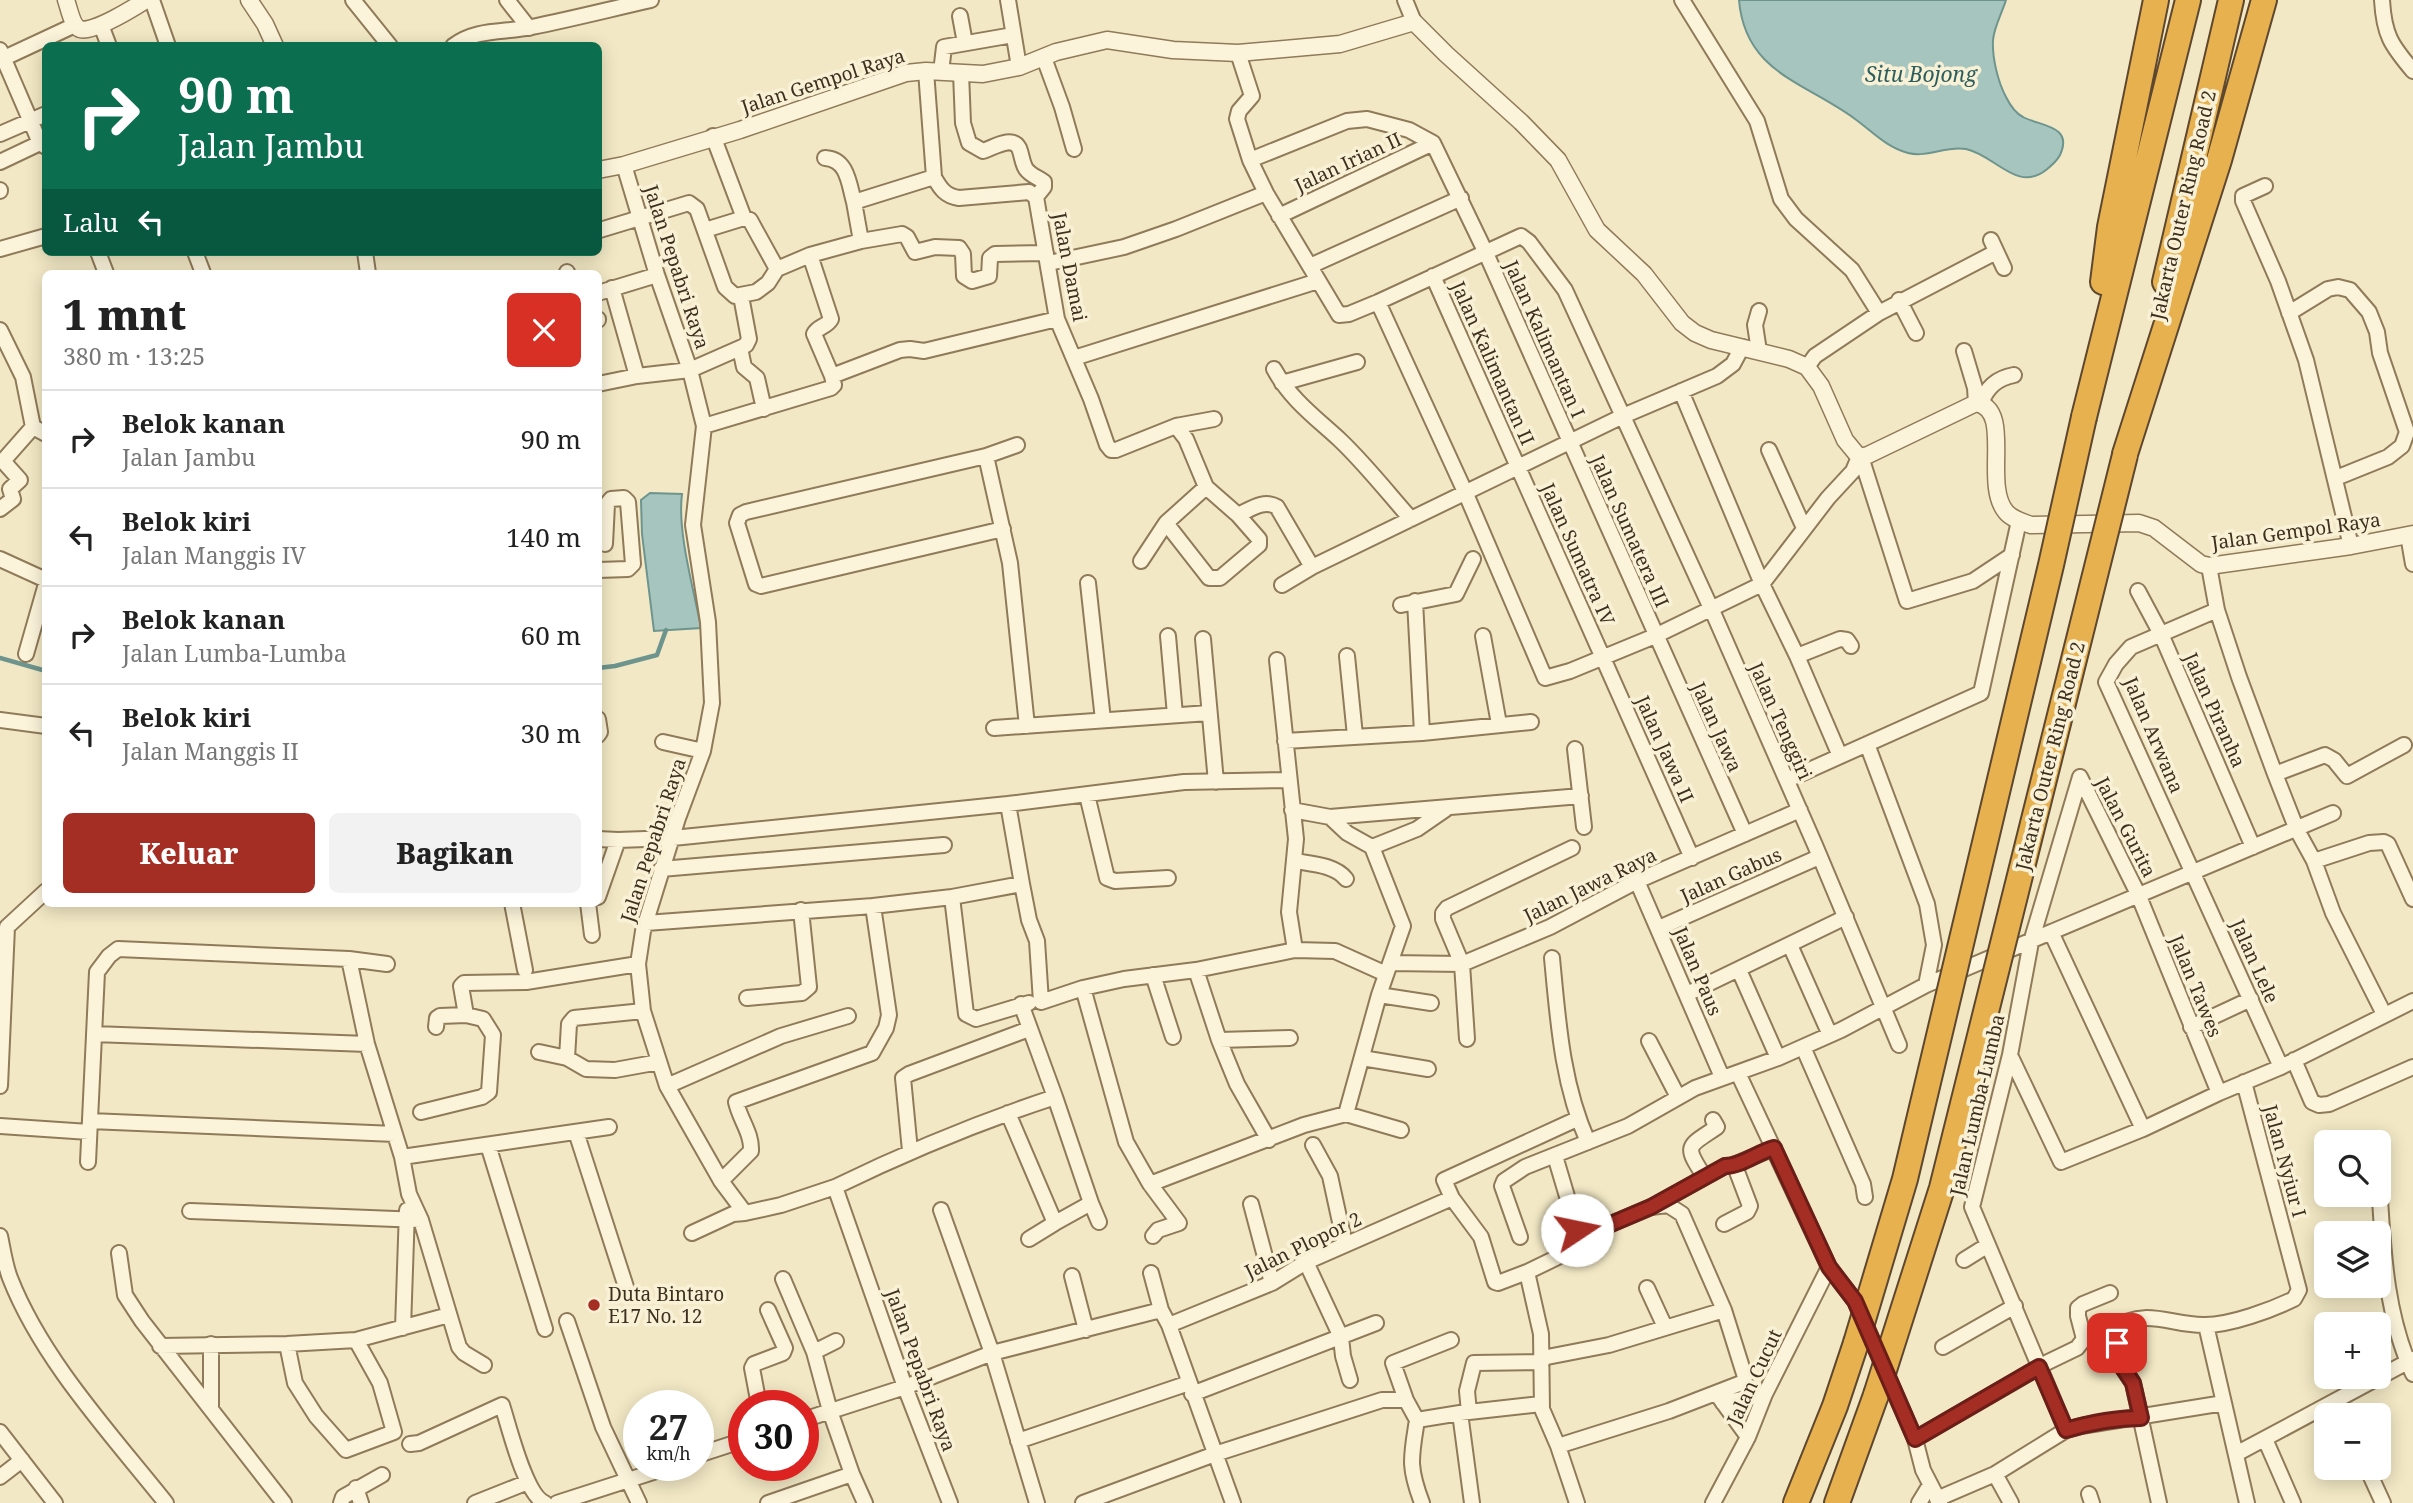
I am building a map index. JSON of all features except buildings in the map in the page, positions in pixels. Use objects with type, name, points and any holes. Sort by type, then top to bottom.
[{"type":"highway","points":[[2092,380],[2110,227],[2156,0]]},
{"type":"highway","points":[[1796,1503],[1835,1406],[1905,1179],[2051,565],[2092,380],[2188,0]]},
{"type":"highway","name":"Jakarta Outer Ring Road 2","points":[[1837,1503],[1876,1395],[1942,1188],[2125,455],[2231,0]]},
{"type":"highway","points":[[2125,455],[2219,160],[2264,0]]},
{"type":"street","points":[[66,0],[75,25],[85,30],[146,0]]},
{"type":"street","points":[[152,0],[167,42]]},
{"type":"street","points":[[249,0],[265,23],[273,42]]},
{"type":"street","points":[[353,0],[387,42]]},
{"type":"street","points":[[507,0],[529,28]]},
{"type":"street","points":[[458,42],[477,33],[529,28],[651,0]]},
{"type":"street","points":[[1008,0],[1019,67]]},
{"type":"street","points":[[1405,0],[1414,22],[1558,160],[1597,230],[1644,274],[1682,323],[1703,337],[1789,359],[1807,367],[1822,386],[1845,440],[1860,457],[1907,601],[1973,581],[2012,555]]},
{"type":"street","points":[[1682,0],[1757,121],[1781,199],[1796,219],[1852,270],[1879,313]]},
{"type":"street","points":[[2382,0],[2389,39],[2413,71]]},
{"type":"street","points":[[960,16],[965,43]]},
{"type":"street","name":"Jalan Gempol Raya","points":[[602,169],[802,110],[906,73],[933,71],[983,74],[1019,67],[1056,52],[1107,40],[1173,50],[1238,53],[1340,44],[1414,22]]},
{"type":"street","points":[[101,24],[108,42]]},
{"type":"street","points":[[42,143],[1,56],[75,25]]},
{"type":"street","points":[[854,202],[934,177],[933,71],[944,47],[1013,34]]},
{"type":"street","points":[[1074,358],[1318,281],[1266,193],[1250,160],[1237,119],[1239,111],[1252,96],[1238,53]]},
{"type":"street","points":[[1044,58],[1074,149]]},
{"type":"street","points":[[961,73],[963,124],[969,143],[983,151],[1003,143],[1014,143],[1024,166],[1034,177],[1044,182],[1044,187],[1036,197]]},
{"type":"street","points":[[0,134],[42,116]]},
{"type":"street","points":[[1250,160],[1347,121],[1367,119],[1409,130],[1433,143]]},
{"type":"street","points":[[713,136],[744,218]]},
{"type":"street","name":"Jalan Kalimantan I","points":[[1433,143],[1461,198],[1570,442]]},
{"type":"street","name":"Jalan Irian II","points":[[1279,216],[1433,143]]},
{"type":"street","points":[[0,162],[42,145]]},
{"type":"street","points":[[825,158],[837,160],[844,169],[854,202],[861,241]]},
{"type":"street","name":"Jalan Pepabri Raya","points":[[624,164],[657,275],[691,370],[704,426],[693,525],[711,653],[712,703],[702,751],[661,869],[638,964],[643,1011],[667,1086],[721,1181],[745,1213]]},
{"type":"street","name":"Jalan Damai","points":[[934,177],[940,188],[951,197],[1029,192],[1036,197],[1057,319],[1111,450],[1176,426]]},
{"type":"street","points":[[2265,186],[2245,193],[2243,201],[2278,281],[2306,360],[2351,546]]},
{"type":"street","points":[[602,229],[639,216],[689,204],[697,209],[725,287],[730,293],[741,296],[763,288],[777,269],[861,241],[902,234],[907,237],[915,252],[935,247],[959,248],[963,254],[964,276],[972,281],[989,276],[990,258],[995,254],[1047,258],[1124,247],[1266,193]]},
{"type":"street","points":[[1310,266],[1461,198]]},
{"type":"street","points":[[705,230],[744,218],[750,220],[777,269]]},
{"type":"street","name":"Jalan Tenggiri","points":[[1318,281],[1339,315],[1349,314],[1516,237],[1521,236],[1529,242],[1565,290],[1787,780],[1899,1045]]},
{"type":"street","points":[[0,249],[42,237]]},
{"type":"street","points":[[1807,367],[1815,356],[1899,300],[1994,246],[2004,268]]},
{"type":"street","points":[[704,426],[831,388],[834,384],[814,334],[831,319],[810,256]]},
{"type":"street","points":[[637,376],[605,291],[657,275]]},
{"type":"street","name":"Jalan Kalimantan II","points":[[1433,276],[1518,466]]},
{"type":"street","points":[[2289,313],[2328,289],[2338,287],[2350,290],[2369,312],[2407,432],[2402,446],[2389,457],[2336,478]]},
{"type":"street","points":[[602,383],[691,370],[746,345],[749,339],[741,296]]},
{"type":"street","points":[[1899,300],[1916,333]]},
{"type":"street","points":[[1378,302],[1466,494],[1545,678],[1570,671],[1655,636],[1762,584],[1828,498],[1853,471],[1860,457],[1978,403],[1994,383],[2014,375]]},
{"type":"street","points":[[1759,311],[1755,325],[1759,351]]},
{"type":"street","points":[[832,376],[900,350],[910,348],[924,351],[1057,319]]},
{"type":"street","points":[[0,330],[23,377],[39,431],[2,461],[20,480],[10,489],[13,499],[0,509]]},
{"type":"street","points":[[740,348],[744,367],[757,378],[764,409]]},
{"type":"street","points":[[1282,585],[1312,567],[1466,494],[1518,466],[1623,416],[1717,376],[1733,363],[1742,348]]},
{"type":"street","points":[[1964,351],[1978,403]]},
{"type":"street","points":[[1282,383],[1357,362]]},
{"type":"street","points":[[1274,369],[1308,414],[1341,442],[1411,519]]},
{"type":"street","points":[[1681,391],[1762,584],[1797,656],[1840,756]]},
{"type":"street","points":[[1787,780],[1980,693],[2019,521],[2006,512],[1998,496],[1994,463],[1994,416],[1988,407],[1978,403]]},
{"type":"street","points":[[1166,523],[1209,578],[1213,579],[1225,574],[1259,545],[1259,539],[1238,514],[1206,486],[1186,439],[1176,426],[1214,419]]},
{"type":"street","name":"Jalan Sumatera III","points":[[1570,442],[1655,636]]},
{"type":"street","points":[[1003,529],[765,586],[756,583],[737,523],[740,515],[746,512],[986,456],[1017,445]]},
{"type":"street","points":[[1769,450],[1804,528]]},
{"type":"street","points":[[986,456],[1010,563],[1027,726]]},
{"type":"street","name":"Jalan Sumatra IV","points":[[1518,466],[1602,657]]},
{"type":"street","points":[[1141,561],[1166,523],[1206,486]]},
{"type":"street","points":[[602,570],[628,569],[633,564],[626,499],[617,497],[607,504],[605,544]]},
{"type":"street","points":[[1238,514],[1264,503],[1277,507],[1312,567]]},
{"type":"street","name":"Jalan Gempol Raya","points":[[2019,521],[2031,524],[2139,523],[2154,528],[2201,564],[2209,566],[2351,546],[2411,534]]},
{"type":"street","points":[[2411,534],[2413,564]]},
{"type":"street","points":[[0,559],[42,580]]},
{"type":"street","points":[[1422,733],[1417,633],[1411,605],[1456,594],[1473,559]]},
{"type":"street","points":[[2209,566],[2217,610],[2275,774],[2297,830],[2314,861],[2333,914],[2384,1014]]},
{"type":"street","points":[[1087,583],[1103,720]]},
{"type":"street","name":"Jalan Piranha","points":[[2137,591],[2161,634],[2253,847]]},
{"type":"street","points":[[26,654],[42,596]]},
{"type":"street","points":[[2161,634],[2217,610]]},
{"type":"street","name":"Jalan Arwana","points":[[2161,634],[2131,647],[2116,664],[2106,682],[2193,871]]},
{"type":"street","points":[[1168,636],[1175,715]]},
{"type":"street","points":[[1483,636],[1499,724]]},
{"type":"street","name":"Jalan Jawa","points":[[1655,636],[1745,834]]},
{"type":"street","points":[[1203,639],[1216,782]]},
{"type":"street","points":[[1797,656],[1840,639],[1847,640],[1851,646]]},
{"type":"street","points":[[1347,656],[1355,736]]},
{"type":"street","name":"Jalan Jawa II","points":[[1602,657],[1692,858]]},
{"type":"street","points":[[1277,660],[1296,839],[1289,912],[1295,950]]},
{"type":"street","points":[[994,728],[1209,713]]},
{"type":"street","points":[[0,720],[42,725]]},
{"type":"street","points":[[1285,741],[1422,733],[1531,722]]},
{"type":"street","points":[[663,742],[702,751]]},
{"type":"street","points":[[1867,744],[1927,904],[1934,945],[1926,985]]},
{"type":"street","points":[[2275,774],[2325,755],[2334,760],[2347,776],[2404,745]]},
{"type":"street","points":[[1576,749],[1584,827]]},
{"type":"street","name":"Jalan Gurita","points":[[2080,777],[2138,894]]},
{"type":"street","name":"Jalan Lumba-Lumba","points":[[2066,1430],[1972,1207],[2010,1055],[2031,942],[2080,777]]},
{"type":"street","points":[[602,839],[673,838],[1087,796],[1184,782],[1289,780]]},
{"type":"street","points":[[1087,796],[1107,878],[1115,881],[1168,878]]},
{"type":"street","points":[[1292,810],[1330,817],[1581,796]]},
{"type":"street","points":[[1008,804],[1029,920],[1037,941],[1041,1002]]},
{"type":"street","points":[[1372,846],[1427,823],[1446,808]]},
{"type":"street","name":"Jalan Jawa Raya","points":[[1388,969],[1462,964],[1550,927],[1637,881],[1800,810]]},
{"type":"street","points":[[1520,1237],[1504,1192],[1504,1181],[1525,1167],[1628,1126],[1678,1097],[1722,1077],[1778,1058],[1830,1035],[1926,985],[2333,813]]},
{"type":"street","points":[[1330,817],[1347,833],[1372,846],[1403,926],[1379,995],[1346,1114]]},
{"type":"street","points":[[602,886],[618,841]]},
{"type":"street","points":[[2314,861],[2369,843],[2384,842],[2388,844],[2413,899]]},
{"type":"street","points":[[661,869],[944,845]]},
{"type":"street","points":[[1467,1039],[1462,964],[1443,913],[1447,908],[1572,848]]},
{"type":"street","name":"Jalan Gabus","points":[[1659,928],[1819,857]]},
{"type":"street","points":[[1295,861],[1331,868],[1346,879]]},
{"type":"street","name":"Jalan Lele","points":[[2193,871],[2251,999],[2312,1102],[2319,1105],[2329,1104],[2413,1067]]},
{"type":"street","name":"Jalan Paus","points":[[1637,881],[1722,1077]]},
{"type":"street","points":[[646,923],[873,906],[951,897],[1022,884]]},
{"type":"street","points":[[0,1086],[4,924],[42,894]]},
{"type":"street","name":"Jalan Tawes","points":[[2138,894],[2219,1093]]},
{"type":"street","points":[[951,897],[966,1014],[976,1019],[1083,988],[1196,970],[1295,950],[1335,951],[1388,969]]},
{"type":"street","points":[[721,1181],[751,1151],[752,1138],[739,1116],[736,1102],[872,1053],[881,1039],[888,1015],[873,906]]},
{"type":"street","points":[[513,907],[525,970]]},
{"type":"street","points":[[589,907],[592,935]]},
{"type":"street","points":[[591,919],[595,907]]},
{"type":"street","points":[[747,998],[802,993],[809,987],[801,910]]},
{"type":"street","points":[[1687,994],[1846,917]]},
{"type":"street","points":[[2051,932],[2143,1129]]},
{"type":"street","points":[[1790,945],[1830,1035]]},
{"type":"street","points":[[88,1162],[97,972],[117,949],[349,959],[387,964]]},
{"type":"street","points":[[1552,958],[1560,1048],[1577,1119],[1588,1142]]},
{"type":"street","points":[[349,959],[368,1044],[402,1157],[413,1219],[459,1348],[484,1365]]},
{"type":"street","points":[[466,1015],[461,986],[464,984],[526,982],[638,964]]},
{"type":"street","points":[[1196,970],[1237,1084],[1269,1140]]},
{"type":"street","points":[[1739,970],[1778,1058]]},
{"type":"street","points":[[1153,975],[1173,1037]]},
{"type":"street","points":[[1083,988],[1126,1142],[1150,1184],[1179,1223],[1158,1230],[1153,1236]]},
{"type":"street","points":[[1379,995],[1431,1003]]},
{"type":"street","points":[[2191,1027],[2251,999]]},
{"type":"street","points":[[2010,1055],[2062,1162],[2143,1129],[2288,1063],[2413,1001]]},
{"type":"street","points":[[1021,1004],[1099,1222]]},
{"type":"street","points":[[567,1058],[569,1024],[574,1018],[643,1011]]},
{"type":"street","points":[[421,1112],[482,1097],[489,1092],[493,1035],[483,1019],[466,1015],[440,1016],[437,1018],[436,1027]]},
{"type":"street","points":[[667,1086],[780,1036],[848,1016]]},
{"type":"street","points":[[910,1150],[903,1078],[1029,1029]]},
{"type":"street","points":[[94,1034],[368,1044]]},
{"type":"street","points":[[1219,1040],[1290,1038]]},
{"type":"street","points":[[1649,1041],[1678,1097]]},
{"type":"street","points":[[1803,1046],[1863,1184],[1865,1197]]},
{"type":"street","points":[[540,1052],[567,1058],[586,1069],[624,1069],[659,1062]]},
{"type":"street","points":[[1363,1058],[1428,1069]]},
{"type":"street","points":[[1738,1073],[1829,1267],[1855,1301],[1915,1439],[1923,1469],[1938,1501],[1995,1474],[2066,1430],[2224,1403]]},
{"type":"street","name":"Jalan Nyiur I","points":[[2159,1503],[2133,1383],[2123,1368],[2116,1328],[2125,1321],[2149,1316],[2206,1325],[2262,1313],[2294,1299],[2299,1290],[2244,1082]]},
{"type":"street","points":[[692,1233],[733,1214],[780,1205],[835,1187],[910,1150],[1055,1097]]},
{"type":"street","points":[[1008,1113],[1055,1223]]},
{"type":"street","points":[[1150,1184],[1304,1125],[1346,1114],[1401,1130]]},
{"type":"street","points":[[1560,1256],[1527,1272],[1495,1282],[1480,1237],[1452,1198],[1444,1180],[1577,1119]]},
{"type":"street","points":[[1704,1176],[1690,1155],[1690,1149],[1693,1144],[1717,1128],[1713,1120]]},
{"type":"street","points":[[0,1126],[395,1134]]},
{"type":"street","points":[[402,1157],[609,1127]]},
{"type":"street","points":[[576,1132],[626,1287]]},
{"type":"street","points":[[488,1145],[545,1329]]},
{"type":"street","points":[[1313,1145],[1330,1176],[1345,1245]]},
{"type":"street","points":[[1555,1156],[1577,1230],[1585,1235],[1651,1207],[1725,1166],[1774,1148]]},
{"type":"street","points":[[1724,1224],[1747,1212],[1750,1206],[1736,1169],[1731,1166]]},
{"type":"street","name":"Jalan Pepabri Raya","points":[[835,1187],[905,1387],[950,1503]]},
{"type":"street","name":"Jalan Plopor 2","points":[[1169,1325],[1272,1283],[1306,1262],[1452,1198]]},
{"type":"street","points":[[1029,1239],[1091,1203]]},
{"type":"street","points":[[1251,1204],[1272,1283]]},
{"type":"street","points":[[1651,1207],[1668,1205],[1682,1214],[1724,1310],[1745,1377],[1741,1384],[1720,1398]]},
{"type":"street","points":[[2236,1454],[2411,1365],[2399,1339],[2386,1288],[2381,1207]]},
{"type":"street","points":[[941,1210],[992,1353],[1037,1503]]},
{"type":"street","points":[[190,1211],[413,1219]]},
{"type":"street","points":[[404,1328],[413,1219]]},
{"type":"street","points":[[0,1236],[4,1278],[33,1328],[63,1373],[166,1503]]},
{"type":"street","points":[[1964,1260],[1988,1245]]},
{"type":"street","points":[[119,1253],[125,1295],[160,1346],[211,1407],[284,1503]]},
{"type":"street","points":[[1306,1262],[1341,1337],[1350,1380]]},
{"type":"street","name":"Jalan Cucut","points":[[1713,1503],[1748,1437],[1765,1394],[1829,1267]]},
{"type":"street","points":[[1527,1272],[1541,1334],[1541,1404],[1577,1503]]},
{"type":"street","points":[[1151,1273],[1161,1310],[1169,1325],[1233,1503]]},
{"type":"street","points":[[1072,1276],[1086,1330]]},
{"type":"street","points":[[783,1279],[814,1352],[830,1411],[865,1503]]},
{"type":"street","points":[[1647,1288],[1665,1327]]},
{"type":"street","points":[[1915,1439],[2081,1345],[2084,1339],[2078,1308],[2110,1293]]},
{"type":"street","points":[[1943,1347],[2015,1306]]},
{"type":"street","points":[[756,1390],[752,1368],[754,1364],[783,1353],[785,1348],[768,1310]]},
{"type":"street","points":[[819,1415],[905,1387],[992,1353],[1161,1310]]},
{"type":"street","points":[[1472,1503],[1464,1412],[1474,1363],[1542,1360],[1609,1345],[1724,1310]]},
{"type":"street","points":[[160,1346],[356,1340],[449,1315]]},
{"type":"street","points":[[567,1321],[603,1427],[623,1471]]},
{"type":"street","points":[[1018,1441],[1191,1388],[1376,1323]]},
{"type":"street","points":[[2206,1325],[2247,1503]]},
{"type":"street","points":[[287,1344],[295,1383],[316,1416],[346,1450],[394,1432],[380,1383],[356,1340]]},
{"type":"street","points":[[1422,1503],[1411,1466],[1417,1420],[1406,1400],[1393,1363],[1451,1340]]},
{"type":"street","points":[[814,1352],[836,1341]]},
{"type":"street","points":[[211,1344],[211,1407]]},
{"type":"street","points":[[1558,1446],[1720,1398],[1765,1394]]},
{"type":"street","points":[[1720,1398],[1748,1437]]},
{"type":"street","points":[[1083,1503],[1215,1454],[1382,1400],[1406,1400]]},
{"type":"street","points":[[1417,1420],[1541,1404]]},
{"type":"street","points":[[410,1444],[419,1443],[502,1405],[528,1482],[539,1501],[545,1503]]},
{"type":"street","points":[[0,1432],[55,1503]]},
{"type":"street","points":[[2265,1439],[2293,1503]]},
{"type":"street","points":[[0,1477],[22,1460]]},
{"type":"street","points":[[768,1503],[852,1474]]},
{"type":"street","points":[[1995,1474],[2011,1503]]},
{"type":"street","points":[[341,1503],[343,1497],[356,1488],[382,1475]]},
{"type":"street","points":[[2372,1480],[2383,1503]]},
{"type":"street","points":[[557,1503],[624,1481]]},
{"type":"street","points":[[628,1481],[639,1503]]},
{"type":"street","points":[[475,1503],[528,1482]]},
{"type":"street","points":[[1919,1503],[1930,1485]]},
{"type":"street","points":[[356,1488],[361,1503]]},
{"type":"water","name":"Situ Bojong","points":[[1739,0],[2006,0],[1993,40],[2000,84],[2009,103],[2018,113],[2059,132],[2063,145],[2060,155],[2046,170],[2035,176],[2025,177],[1966,149],[1915,154],[1893,147],[1836,106],[1780,73],[1765,60],[1744,25]]},
{"type":"water","points":[[650,493],[682,494],[684,543],[701,628],[654,631],[642,534],[641,500]]},
{"type":"waterway","points":[[602,668],[657,655],[666,630]]},
{"type":"waterway","points":[[0,658],[42,670]]},
{"type":"place","name":"Duta Bintaro E17 No. 12","points":[[594,1305]]},
{"type":"route","points":[[1577,1230],[1585,1235],[1651,1207],[1725,1166],[1774,1148],[1829,1267],[1855,1301],[1915,1439],[2039,1367],[2066,1430],[2141,1418],[2133,1383],[2123,1368],[2117,1343]]}]
